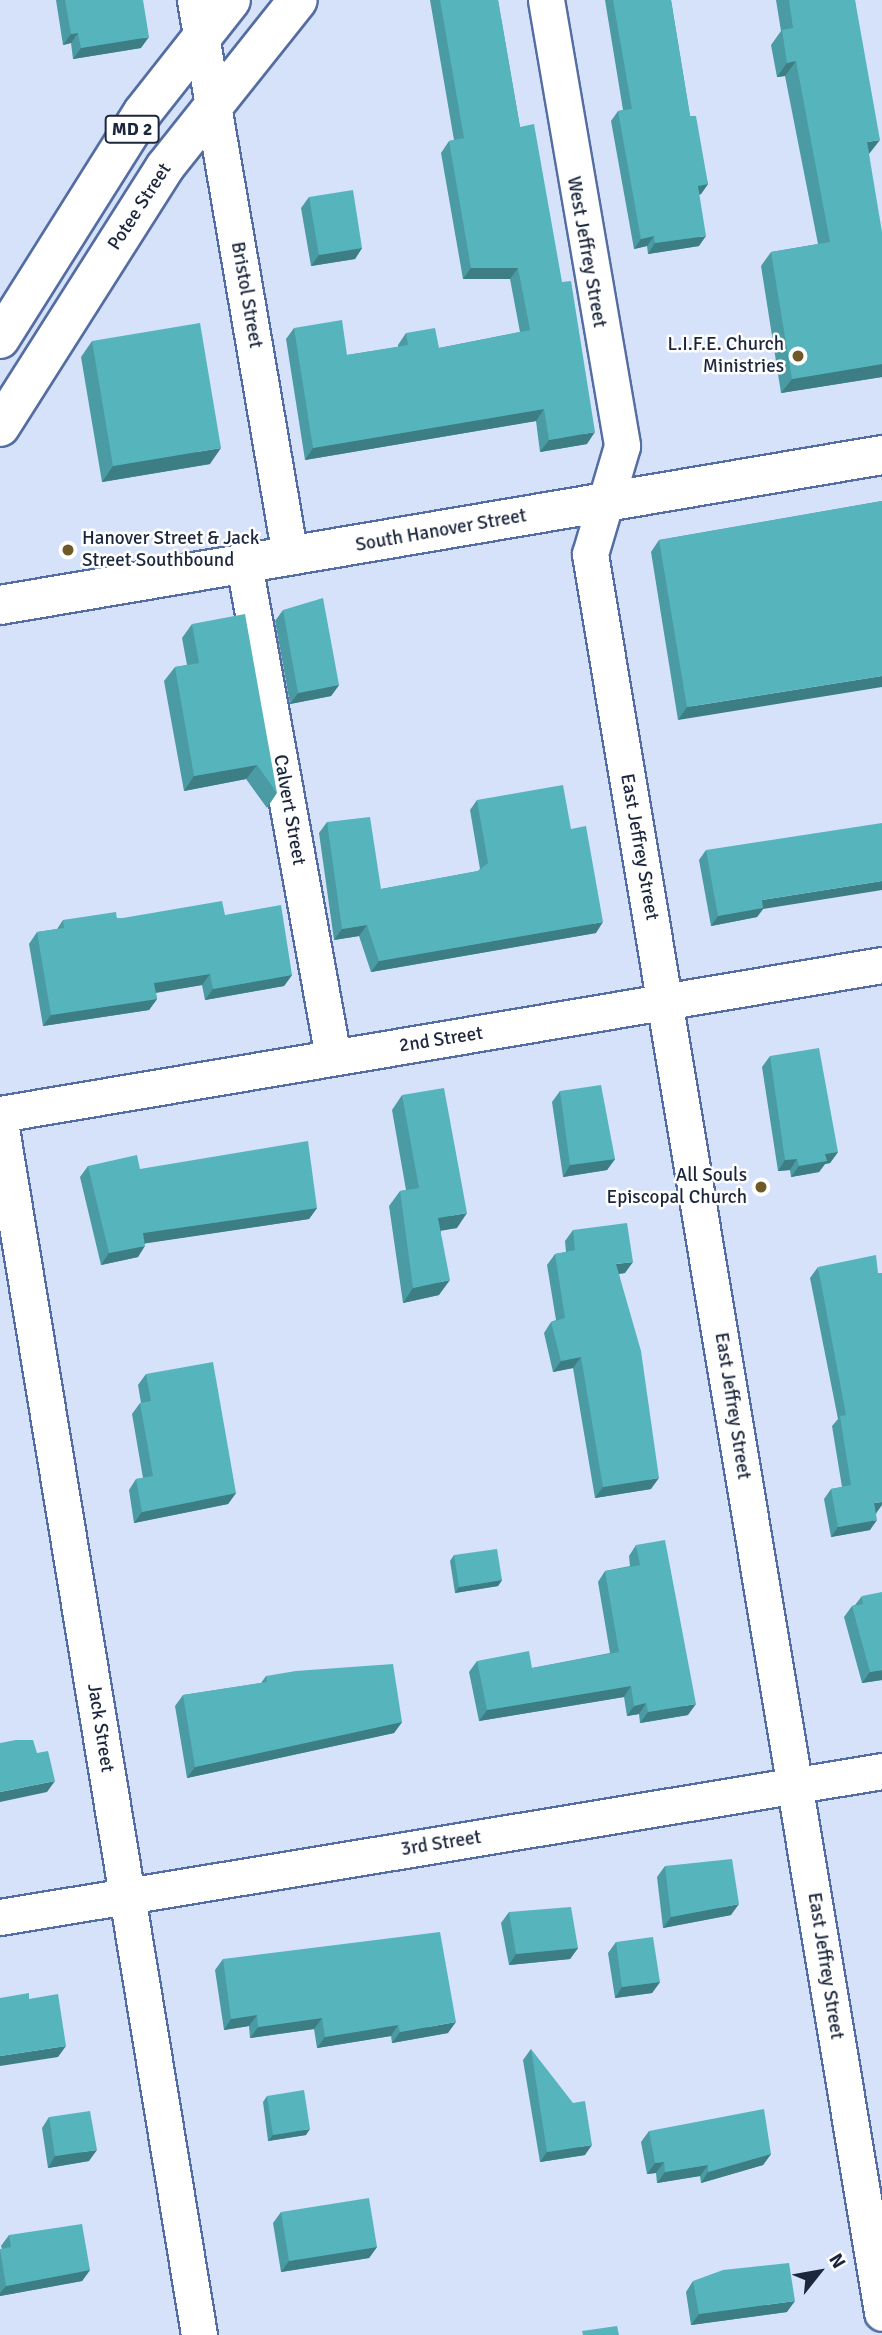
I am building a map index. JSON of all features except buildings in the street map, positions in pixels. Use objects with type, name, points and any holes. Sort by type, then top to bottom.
[{"type":"main road","name":"MD 2","points":[[0,339],[143,112],[198,17],[231,0]]},
{"type":"main road","name":"Potee Street","points":[[0,427],[212,102],[298,0]]},
{"type":"main road","name":"South Hanover Street","points":[[0,605],[882,455]]},
{"type":"street","name":"West Jeffrey Street","points":[[546,0],[622,446],[608,502]]},
{"type":"street","name":"Bristol Street","points":[[198,17],[290,556]]},
{"type":"street","name":"East Jeffrey Street","points":[[608,502],[590,554],[882,2313]]},
{"type":"street","name":"Calvert Street","points":[[244,564],[333,1057]]},
{"type":"street","name":"2nd Street","points":[[0,1114],[882,965]]},
{"type":"street","name":"Jack Street","points":[[0,1122],[199,2335]]},
{"type":"street","name":"3rd Street","points":[[0,1917],[882,1771]]},
{"type":"place","name":"L.I.F.E. Church Ministries","points":[[798,356]]},
{"type":"place","name":"Hanover Street & Jack Street Southbound","points":[[68,550]]},
{"type":"place","name":"All Souls Episcopal Church","points":[[761,1187]]}]
